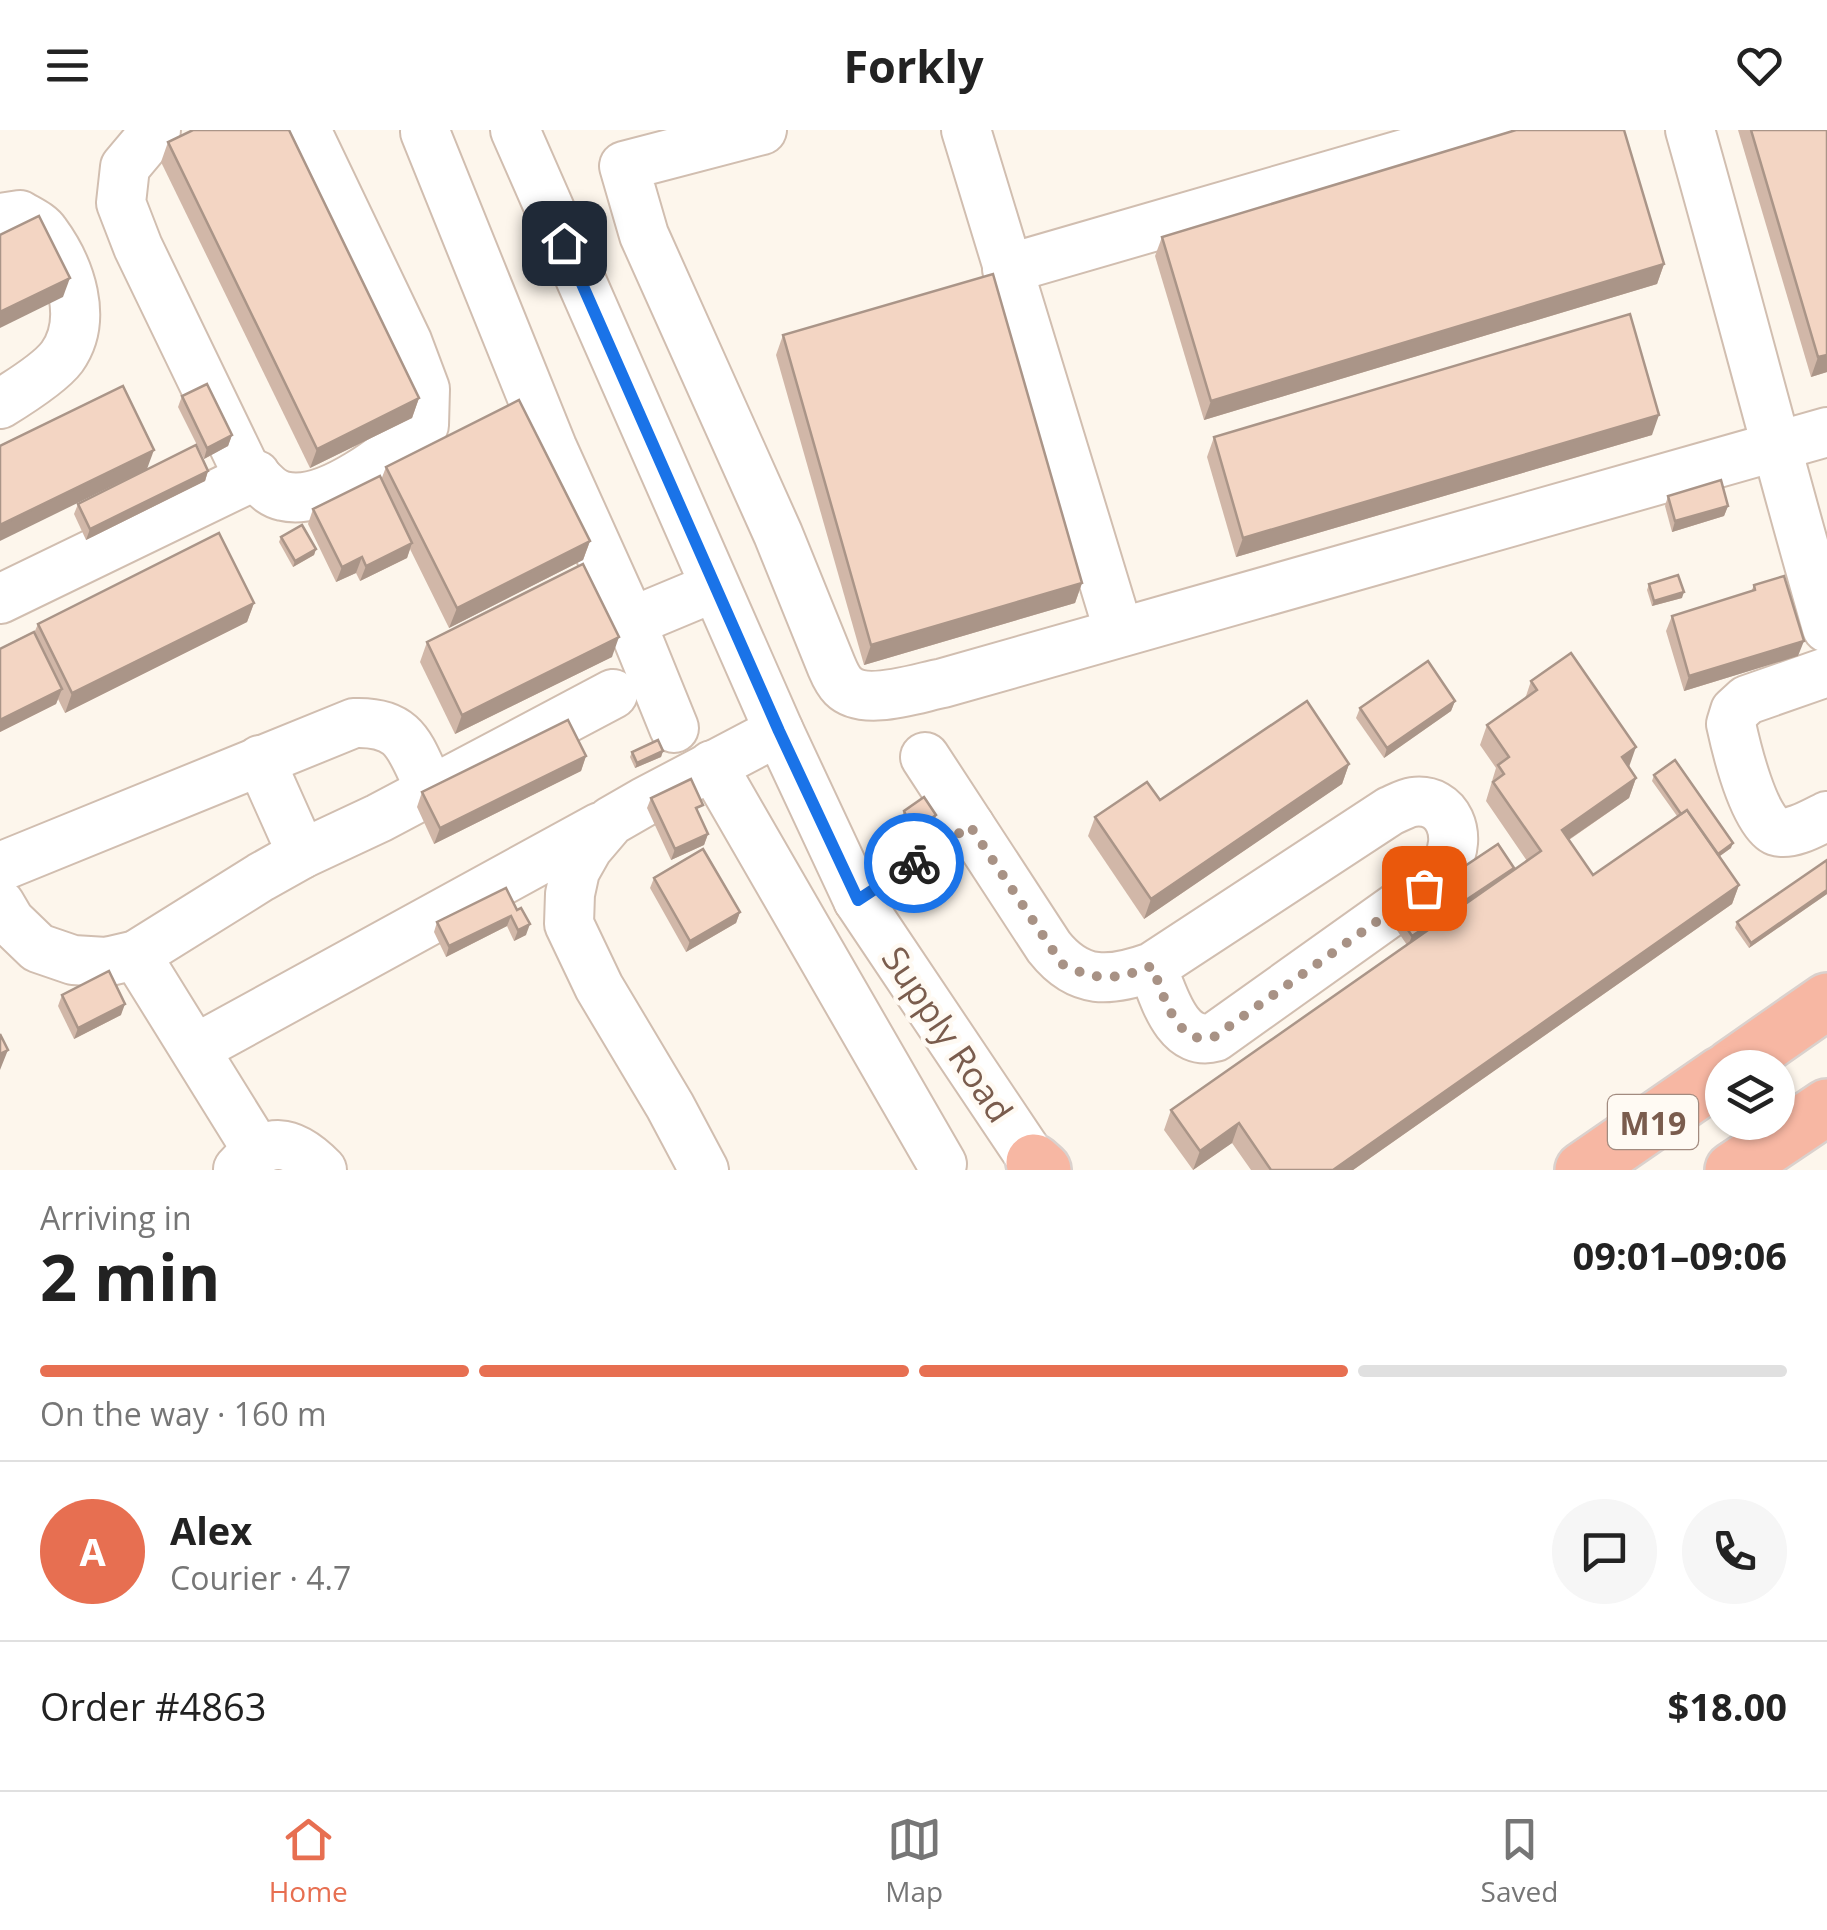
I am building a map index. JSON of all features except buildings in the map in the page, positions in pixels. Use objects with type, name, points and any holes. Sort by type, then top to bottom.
[{"type":"highway","name":"M19","points":[[1757,1050],[1827,1002]]},
{"type":"highway","name":"M19","points":[[1582,1170],[1705,1086]]},
{"type":"highway","name":"M19","points":[[1733,1170],[1827,1107]]},
{"type":"street","points":[[156,130],[125,167],[121,203],[138,247],[246,471],[256,475],[266,490],[304,499],[354,478],[424,426],[425,389],[407,341],[306,130]]},
{"type":"street","name":"Supply Road","points":[[515,130],[779,731],[858,900],[1031,1156]]},
{"type":"street","points":[[762,130],[620,148],[644,235],[778,534],[840,684],[853,694],[873,697],[943,682],[1827,432]]},
{"type":"street","points":[[966,130],[1119,632]]},
{"type":"street","points":[[1007,269],[1488,130]]},
{"type":"street","points":[[1690,130],[1827,628]]},
{"type":"street","points":[[426,132],[552,447],[674,728]]},
{"type":"street","points":[[0,218],[20,215],[44,230],[66,272],[76,306],[74,331],[61,358],[0,404]]},
{"type":"street","points":[[0,599],[256,475]]},
{"type":"street","points":[[631,622],[715,587]]},
{"type":"street","points":[[1827,672],[1748,700],[1735,711],[1731,724],[1756,807],[1770,828],[1792,832],[1827,816]]},
{"type":"street","points":[[0,904],[10,921],[38,948],[73,960],[106,962],[136,955],[302,854],[379,818],[613,694]]},
{"type":"street","points":[[0,867],[354,723],[373,722],[400,734],[432,790]]},
{"type":"street","points":[[194,1049],[779,731]]},
{"type":"street","points":[[925,756],[1062,964],[1082,974],[1104,978],[1122,977],[1152,966],[1390,811],[1423,802],[1439,809],[1452,824],[1454,846],[1446,864],[1424,888],[1214,1037],[1201,1039],[1179,1026],[1152,966]]},
{"type":"street","points":[[260,760],[302,854]]},
{"type":"street","points":[[712,766],[936,1167],[1031,1156]]},
{"type":"street","points":[[612,821],[588,848],[575,871],[569,924],[598,986],[704,1170]]},
{"type":"street","points":[[858,900],[970,826]]},
{"type":"street","points":[[136,955],[194,1049],[247,1160],[273,1143],[293,1149],[322,1170]]},
{"type":"way so far","points":[[914,863],[970,826],[1062,964],[1082,974],[1104,978],[1122,977],[1152,966],[1179,1026],[1201,1039],[1214,1037],[1424,888]]},
{"type":"route","points":[[564,243],[779,731],[858,900],[914,863]]}]
